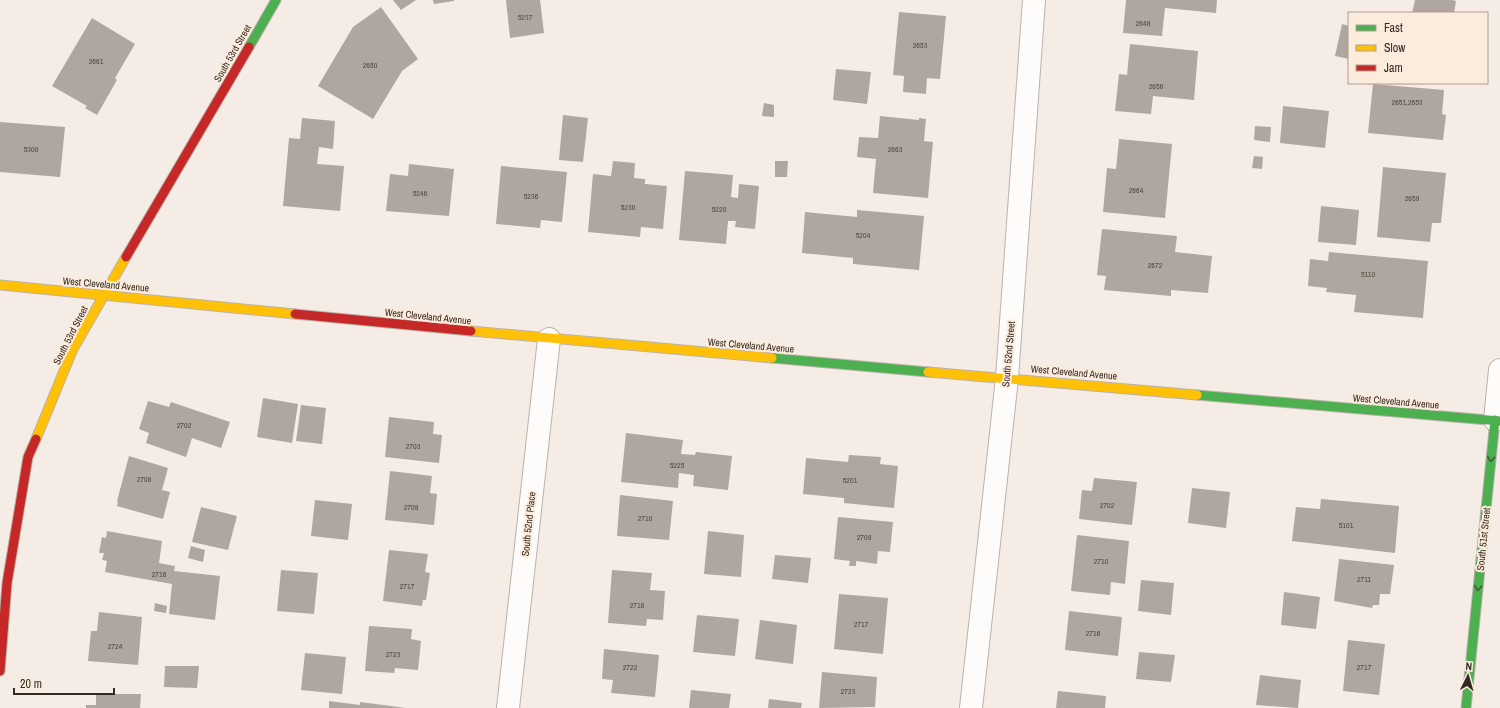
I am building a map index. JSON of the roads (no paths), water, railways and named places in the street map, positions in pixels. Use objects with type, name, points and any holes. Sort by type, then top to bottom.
[{"type":"street","name":"South 53rd Street","points":[[0,671],[7,583],[28,457],[73,349],[276,0]]},
{"type":"street","name":"South 52nd Street","points":[[971,708],[1007,378],[1034,0]]},
{"type":"street","name":"West Cleveland Avenue","points":[[0,285],[549,339],[1497,421]]},
{"type":"street","name":"South 52nd Place","points":[[508,708],[549,339]]},
{"type":"street","name":"South 51st Street","points":[[1466,708],[1497,421],[1500,370]]}]
